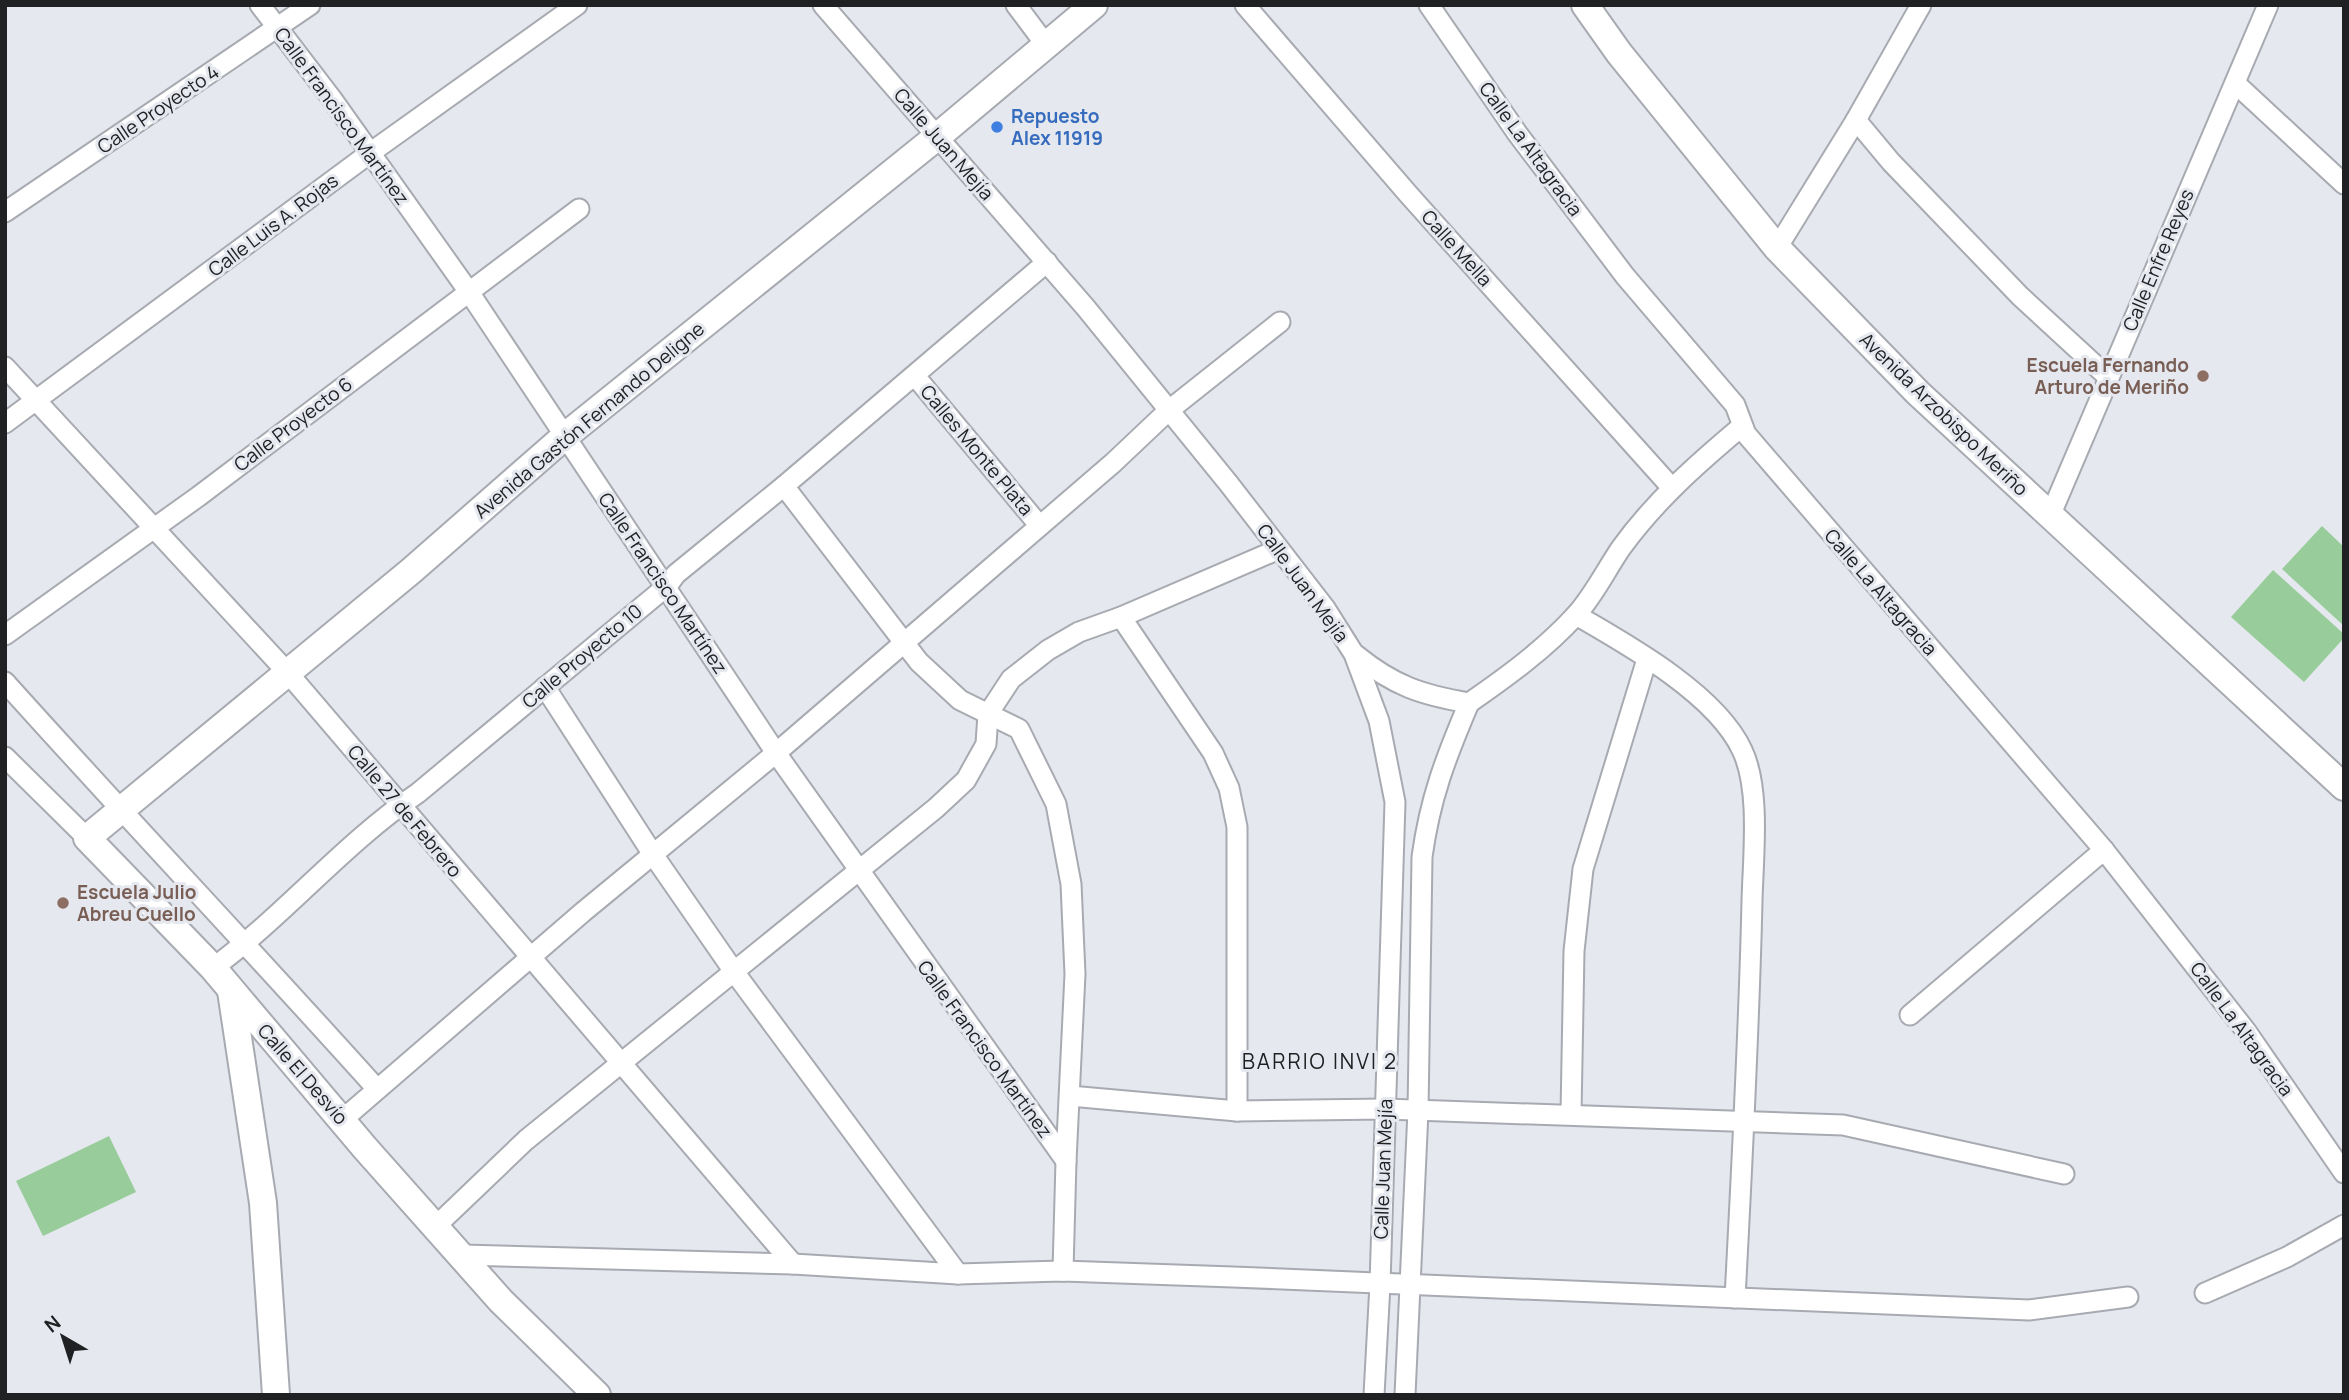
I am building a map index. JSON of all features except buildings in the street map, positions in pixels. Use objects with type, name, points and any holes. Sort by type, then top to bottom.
[{"type":"street","name":"Calle Francisco Martínez","points":[[260,5],[469,292],[776,753],[1066,1161]]},
{"type":"street","name":"Calle Proyecto 4","points":[[5,212],[310,5]]},
{"type":"street","name":"Calle Luis A. Rojas","points":[[5,423],[370,153],[577,5]]},
{"type":"street","name":"Calle Juan Mejía","points":[[823,5],[1047,262],[1279,549],[1325,608],[1354,654],[1379,720],[1395,802],[1396,838],[1374,1395]]},
{"type":"street","points":[[1016,5],[1046,45]]},
{"type":"street","name":"Avenida Gastón Fernando Deligne","points":[[87,838],[288,673],[564,438],[1094,5]]},
{"type":"street","name":"Calle Mella","points":[[1245,5],[1418,205],[1672,488]]},
{"type":"street","name":"Calle La Altagracia","points":[[1429,5],[1517,133],[1616,265],[1735,405],[1741,427],[2104,850],[2246,1031],[2344,1173]]},
{"type":"street","name":"Avenida Arzobispo Meriño","points":[[1585,5],[1619,52],[1777,248],[1918,393],[2344,787]]},
{"type":"street","points":[[1777,248],[1856,120],[1921,5]]},
{"type":"street","name":"Calle Enfre Reyes","points":[[2050,516],[2268,5]]},
{"type":"street","points":[[2235,83],[2344,184]]},
{"type":"street","points":[[1856,120],[1891,162],[2020,296],[2108,377]]},
{"type":"street","name":"Calle Proyecto 6","points":[[5,635],[579,209]]},
{"type":"street","name":"Calle Proyecto 10","points":[[213,968],[247,943],[312,881],[400,805],[418,793],[667,586],[676,574],[915,376],[1047,262]]},
{"type":"street","points":[[342,1119],[776,753],[1113,463],[1168,411],[1280,323]]},
{"type":"street","name":"Calle 27 de Febrero","points":[[5,368],[288,673],[793,1264]]},
{"type":"street","name":"Calles Monte Plata","points":[[915,376],[1039,525]]},
{"type":"street","points":[[1354,654],[1381,675],[1404,686],[1436,697],[1469,703],[1549,643],[1587,602],[1622,548],[1672,488],[1741,427]]},
{"type":"street","points":[[784,486],[902,642],[960,700],[1018,729],[1056,804],[1071,884],[1075,974],[1063,1271]]},
{"type":"street","points":[[435,1227],[526,1140],[735,973],[936,808],[966,780],[986,744],[988,714],[1011,679],[1048,650],[1079,632],[1121,617],[1279,549]]},
{"type":"street","points":[[1576,615],[1629,646],[1698,695],[1725,724],[1742,749],[1752,778],[1749,1021],[1735,1298]]},
{"type":"street","points":[[1121,617],[1213,753],[1228,788],[1237,827],[1237,1111]]},
{"type":"street","points":[[1571,1114],[1574,951],[1583,869],[1647,659]]},
{"type":"street","points":[[5,682],[120,811],[247,943],[377,1089]]},
{"type":"street","points":[[545,687],[654,856],[735,973],[958,1274]]},
{"type":"street","name":"Calle Juan Mejía","points":[[1405,1395],[1418,1111],[1422,857],[1428,815],[1444,764],[1469,703]]},
{"type":"street","name":"Calle El Desvío","points":[[5,757],[213,968],[501,1301],[597,1395]]},
{"type":"street","points":[[1910,1015],[2104,850]]},
{"type":"street","points":[[231,991],[263,1203],[276,1395]]},
{"type":"street","points":[[1070,1096],[1237,1111],[1385,1109],[1843,1125],[2064,1174]]},
{"type":"street","points":[[2205,1293],[2287,1257],[2344,1225]]},
{"type":"street","points":[[462,1255],[793,1264],[958,1274],[1063,1271],[2029,1310],[2128,1297]]},
{"type":"green space","points":[[2322,526],[2344,547],[2344,626],[2282,569]]},
{"type":"green space","points":[[2273,570],[2344,634],[2344,638],[2304,682],[2231,617]]},
{"type":"green space","points":[[109,1136],[136,1192],[43,1236],[16,1181]]},
{"type":"place","name":"Repuesto Alex 11919","points":[[997,127]]},
{"type":"place","name":"Escuela Fernando Arturo de Meriño","points":[[2203,376]]},
{"type":"place","name":"Escuela Julio Abreu Cuello","points":[[63,903]]},
{"type":"district","name":"BARRIO INVI 2","points":[[1320,1062]]}]
